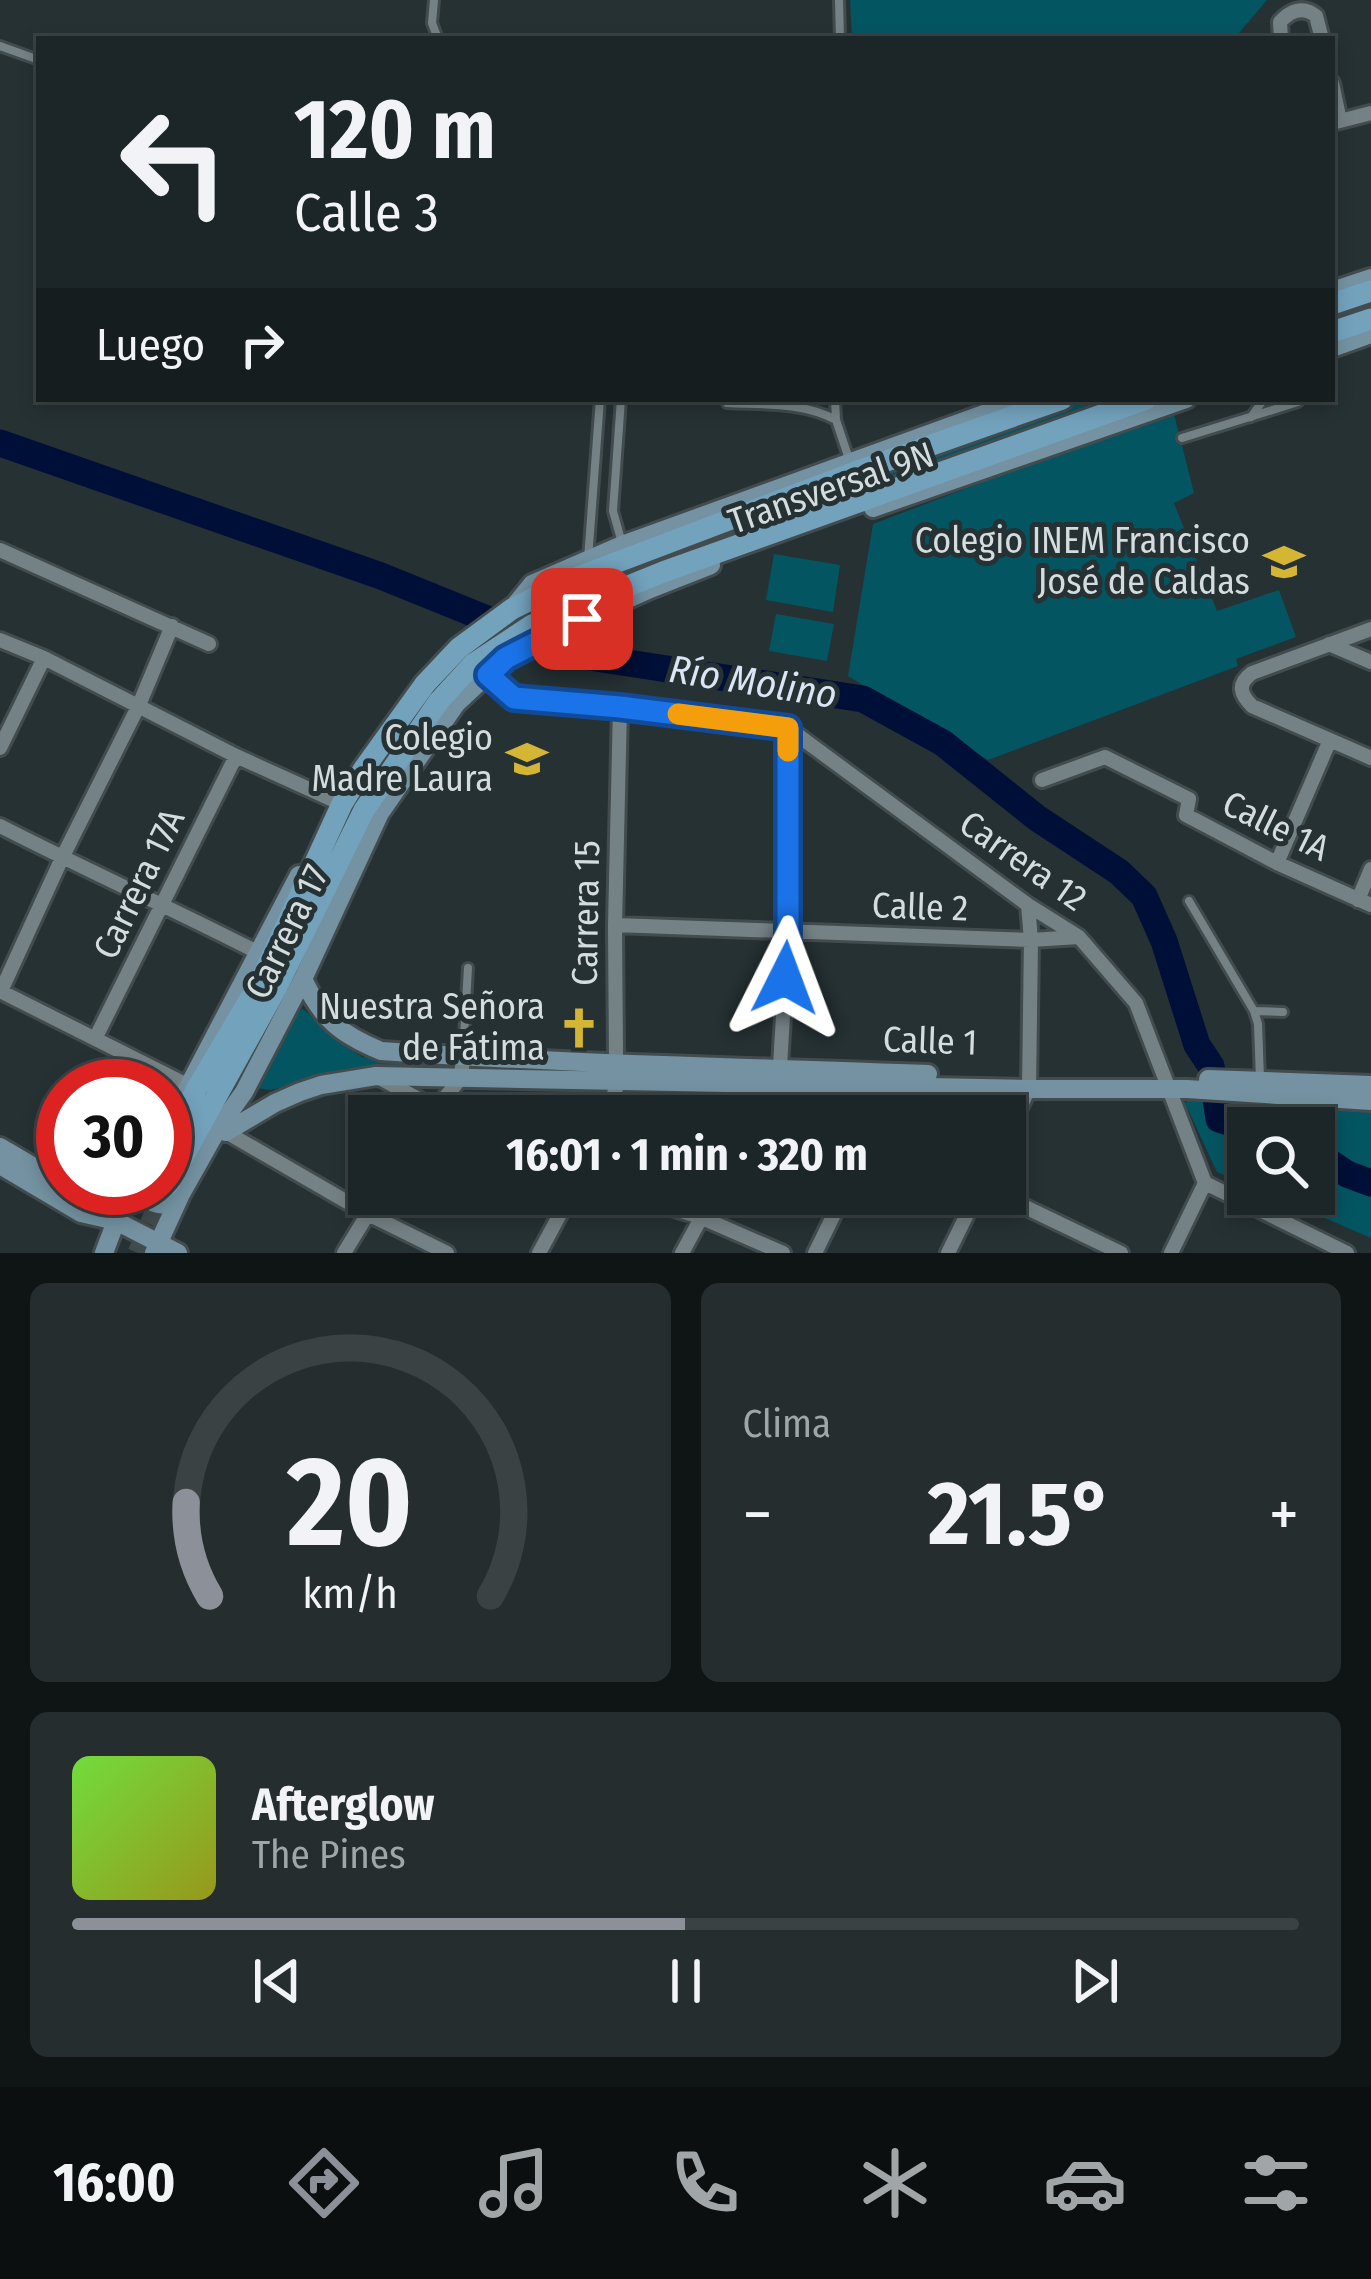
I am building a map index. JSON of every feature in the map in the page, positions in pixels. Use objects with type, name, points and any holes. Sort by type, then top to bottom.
[{"type":"main road","points":[[1335,290],[1371,278]]},
{"type":"main road","points":[[1335,303],[1371,291]]},
{"type":"main road","points":[[1335,331],[1371,319]]},
{"type":"main road","points":[[1335,347],[1371,334]]},
{"type":"main road","points":[[512,609],[532,584],[622,544],[852,466],[1016,402]]},
{"type":"main road","name":"Transversal 9N","points":[[477,634],[512,609],[573,579],[852,466],[1053,402]]},
{"type":"main road","name":"Transversal 9N","points":[[502,652],[663,572],[1138,402]]},
{"type":"main road","name":"Transversal 9N","points":[[540,630],[760,547],[1177,402]]},
{"type":"main road","points":[[733,547],[760,547]]},
{"type":"main road","name":"Carrera 17","points":[[192,1099],[262,980],[342,804],[425,684],[477,634]]},
{"type":"main road","name":"Carrera 17","points":[[192,1167],[244,1092],[380,813],[456,704],[488,675],[502,652]]},
{"type":"main road","name":"Carrera 17","points":[[192,1155],[364,810],[439,700],[473,664],[502,652]]},
{"type":"main road","points":[[192,1076],[332,809],[342,804]]},
{"type":"main road","name":"Calle 1","points":[[303,979],[317,1008],[361,1042],[382,1051],[556,1061],[618,1071]]},
{"type":"main road","name":"Calle 1","points":[[221,1131],[321,1084],[376,1076],[461,1078],[618,1071],[1028,1083],[1371,1085]]},
{"type":"main road","name":"Calle 1","points":[[1251,1086],[1371,1100]]},
{"type":"main road","points":[[0,1147],[36,1168]]},
{"type":"main road","points":[[0,1165],[36,1184]]},
{"type":"main road","points":[[101,1215],[156,1248],[178,1253]]},
{"type":"main road","name":"Carrera 17","points":[[156,1248],[166,1215]]},
{"type":"main road","points":[[104,1253],[116,1220]]},
{"type":"street","points":[[1281,36],[1280,22],[1303,10],[1316,16],[1321,36]]},
{"type":"street","points":[[1336,122],[1371,113]]},
{"type":"street","points":[[0,550],[209,644]]},
{"type":"street","points":[[135,1059],[0,991],[139,705],[172,626]]},
{"type":"street","points":[[1371,629],[1252,673],[1240,688],[1252,706],[1371,758]]},
{"type":"street","points":[[0,640],[342,804]]},
{"type":"street","points":[[1329,644],[1371,662]]},
{"type":"street","points":[[0,748],[44,658]]},
{"type":"street","points":[[488,675],[514,698],[788,728],[788,933],[780,1076],[770,1095]]},
{"type":"street","name":"Carrera 15","points":[[611,1095],[618,1071],[615,925],[620,707]]},
{"type":"street","name":"Carrera 12","points":[[788,728],[1079,937],[1136,1004],[1176,1083]]},
{"type":"street","points":[[1277,862],[1330,740]]},
{"type":"street","name":"Carrera 17A","points":[[95,1039],[236,756]]},
{"type":"street","name":"Calle 1A","points":[[1042,780],[1105,758],[1189,799],[1186,814],[1365,902]]},
{"type":"street","points":[[0,826],[259,953]]},
{"type":"street","points":[[1365,902],[1371,869]]},
{"type":"street","points":[[1023,1095],[1028,1083],[1028,904]]},
{"type":"street","name":"Calle 2","points":[[615,925],[1030,940],[1079,937]]},
{"type":"street","points":[[450,1095],[461,1078],[463,1056]]},
{"type":"street","points":[[376,1076],[407,1095]]},
{"type":"street","points":[[892,1095],[900,1079]]},
{"type":"street","points":[[1171,1253],[1205,1183],[1176,1083]]},
{"type":"street","points":[[221,1131],[348,1203]]},
{"type":"street","points":[[1205,1183],[1347,1253]]},
{"type":"street","points":[[1026,1208],[1120,1253]]},
{"type":"street","points":[[344,1253],[367,1215]]},
{"type":"street","points":[[370,1215],[447,1253]]},
{"type":"street","points":[[539,1253],[560,1215]]},
{"type":"street","points":[[694,1215],[783,1253]]},
{"type":"street","points":[[815,1253],[834,1215]]},
{"type":"street","points":[[948,1253],[967,1215]]},
{"type":"street","points":[[682,1253],[700,1217]]},
{"type":"lane","points":[[434,0],[432,23],[437,36]]},
{"type":"lane","points":[[838,0],[840,36]]},
{"type":"lane","points":[[0,46],[36,59]]},
{"type":"lane","points":[[588,560],[600,402]]},
{"type":"lane","points":[[621,402],[613,511],[622,544]]},
{"type":"lane","points":[[835,402],[836,420],[852,466]]},
{"type":"lane","points":[[1250,418],[1262,402]]},
{"type":"lane","points":[[1182,438],[1298,402]]},
{"type":"lane","points":[[727,403],[802,407],[836,420]]},
{"type":"lane","points":[[1189,901],[1254,1011],[1258,1024],[1251,1086]]},
{"type":"lane","points":[[463,1056],[468,968]]},
{"type":"lane","points":[[1254,1011],[1283,1012]]},
{"type":"shaded area","points":[[850,0],[1267,0],[1237,36],[852,36]]},
{"type":"shaded area","points":[[1074,402],[1104,402],[732,539],[535,618],[531,610]]},
{"type":"shaded area","points":[[1174,414],[1194,493],[1174,503],[1217,611],[1279,590],[1296,637],[1236,659],[1238,666],[988,760],[848,676],[873,524],[1130,426]]},
{"type":"shaded area","points":[[774,554],[840,565],[833,612],[766,600]]},
{"type":"shaded area","points":[[776,614],[834,624],[827,661],[769,651]]},
{"type":"shaded area","points":[[303,1009],[362,1057],[410,1063],[414,1071],[257,1088],[295,1012]]},
{"type":"shaded area","points":[[1191,1097],[1371,1106],[1371,1238],[1318,1215],[1335,1215],[1335,1107],[1227,1107],[1227,1176],[1217,1172],[1185,1103]]},
{"type":"waterway","name":"Río Molino","points":[[0,443],[381,576],[576,655],[863,699],[943,743],[1037,818],[1119,872],[1144,896],[1164,941],[1197,1045],[1211,1066],[1219,1119],[1227,1121]]},
{"type":"waterway","name":"Río Molino","points":[[1335,1166],[1371,1183]]},
{"type":"tunnel","points":[[138,1253],[154,1215]]},
{"type":"slow traffic","points":[[678,714],[788,728],[788,751]]},
{"type":"place","name":"Colegio INEM Francisco José de Caldas","points":[[1284,562]]},
{"type":"place","name":"Colegio Madre Laura","points":[[527,759]]},
{"type":"place","name":"Nuestra Señora de Fátima","points":[[579,1028]]},
{"type":"route","points":[[582,619],[506,658],[488,675],[514,698],[788,728],[785,978]]}]
